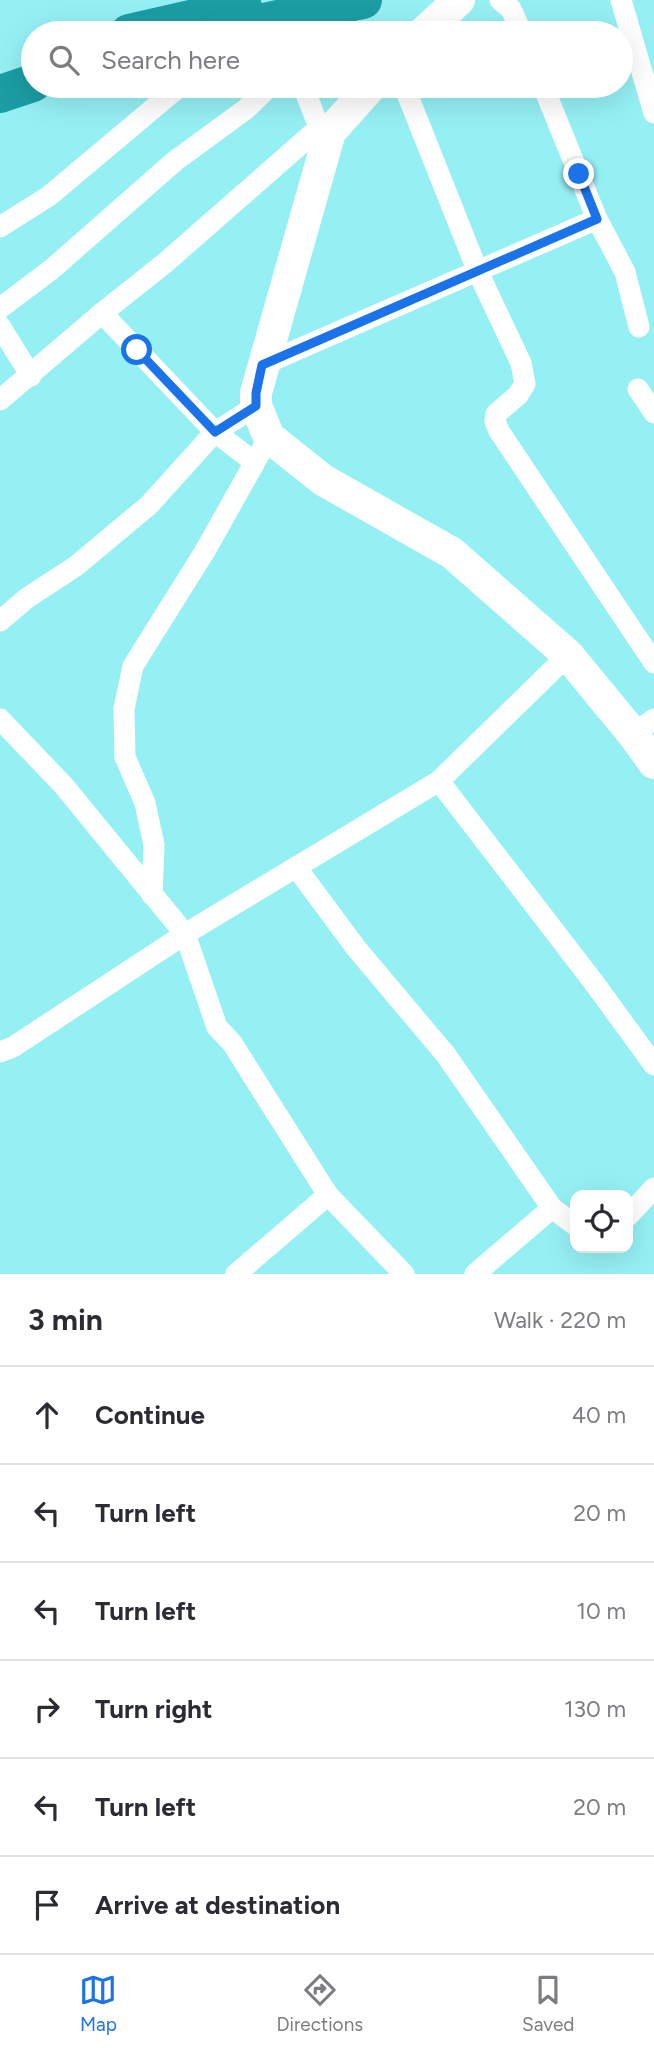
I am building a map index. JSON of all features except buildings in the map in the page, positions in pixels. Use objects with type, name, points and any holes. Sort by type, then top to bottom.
[{"type":"highway","points":[[240,21],[277,17],[363,0]]},
{"type":"highway","points":[[0,74],[21,66]]},
{"type":"highway","points":[[0,94],[21,87]]},
{"type":"street","points":[[343,21],[368,0]]},
{"type":"street","points":[[436,21],[459,0]]},
{"type":"street","points":[[500,0],[510,9],[516,21]]},
{"type":"street","points":[[621,0],[627,21]]},
{"type":"street","points":[[633,41],[654,113]]},
{"type":"street","points":[[0,227],[49,196],[166,98]]},
{"type":"street","points":[[0,308],[52,269],[175,161],[257,98]]},
{"type":"street","points":[[152,895],[154,845],[145,803],[125,757],[124,709],[133,666],[205,551],[261,449],[256,393],[325,131],[309,98]]},
{"type":"street","points":[[0,400],[165,263],[310,135],[325,131],[359,98]]},
{"type":"street","points":[[409,98],[478,272],[524,373],[525,384],[521,390],[496,414],[495,421],[499,431],[654,663]]},
{"type":"street","points":[[548,98],[597,219],[625,272],[639,327]]},
{"type":"street","points":[[262,365],[597,219]]},
{"type":"street","points":[[102,313],[215,432],[261,449],[323,480],[452,554],[568,655],[644,726],[654,763]]},
{"type":"street","points":[[0,326],[31,376]]},
{"type":"street","points":[[638,389],[654,413]]},
{"type":"street","points":[[0,621],[27,598],[76,566],[149,505],[215,432],[256,406]]},
{"type":"street","points":[[0,1052],[13,1047],[185,934],[439,781],[568,655]]},
{"type":"street","points":[[0,719],[64,786],[185,934],[217,1027],[232,1043],[328,1195],[404,1274]]},
{"type":"street","points":[[439,781],[654,1065]]},
{"type":"street","points":[[296,867],[356,948],[446,1055],[552,1208],[570,1221]]},
{"type":"street","points":[[633,1211],[654,1188]]},
{"type":"street","points":[[238,1274],[328,1195]]},
{"type":"street","points":[[475,1274],[552,1208]]},
{"type":"route","points":[[137,350],[215,432],[256,406],[262,365],[597,219],[579,174]]}]
